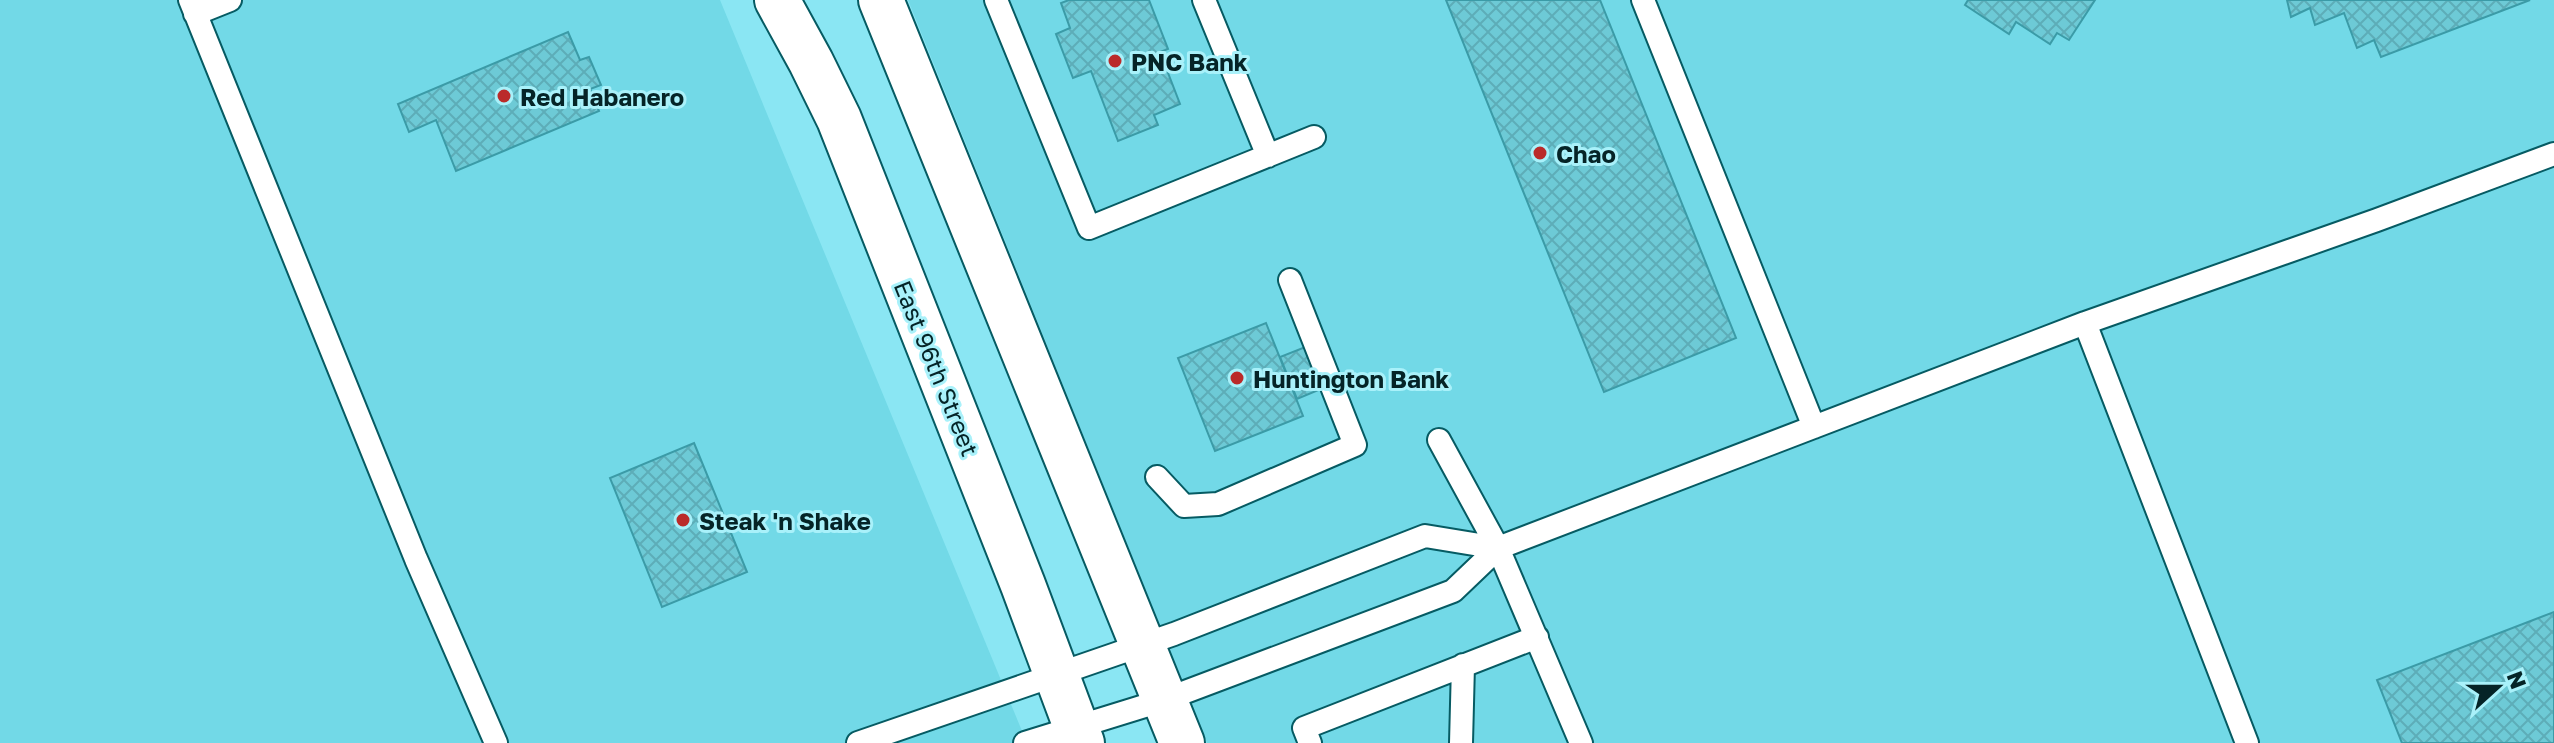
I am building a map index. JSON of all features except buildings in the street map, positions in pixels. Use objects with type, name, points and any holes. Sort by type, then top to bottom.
[{"type":"main road","name":"East 96th Street","points":[[777,0],[839,119],[1078,735]]},
{"type":"main road","points":[[881,0],[1182,743]]},
{"type":"lane","points":[[230,0],[192,7],[416,559],[496,743]]},
{"type":"lane","points":[[996,0],[1089,228],[1314,137]]},
{"type":"lane","points":[[1204,0],[1268,156]]},
{"type":"lane","points":[[1643,0],[1814,427]]},
{"type":"lane","points":[[1025,743],[1078,735],[1105,720],[1453,591],[1498,548],[2085,323],[2554,154]]},
{"type":"lane","points":[[1157,477],[1184,506],[1218,504],[1355,445],[1290,280]]},
{"type":"lane","points":[[2085,323],[2247,743]]},
{"type":"lane","points":[[1439,440],[1498,548],[1581,743]]},
{"type":"lane","points":[[858,743],[1143,645],[1425,536],[1498,548]]},
{"type":"lane","points":[[1310,743],[1304,728],[1537,637]]},
{"type":"lane","points":[[1461,743],[1463,665]]},
{"type":"shaded area","points":[[0,0],[720,0],[1027,743],[0,743]]},
{"type":"shaded area","points":[[908,0],[2554,0],[2554,743],[1207,743]]},
{"type":"place","name":"PNC Bank","points":[[1115,61]]},
{"type":"place","name":"Red Habanero","points":[[504,96]]},
{"type":"place","name":"Chao","points":[[1540,153]]},
{"type":"place","name":"Huntington Bank","points":[[1237,378]]},
{"type":"place","name":"Steak 'n Shake","points":[[683,520]]}]
